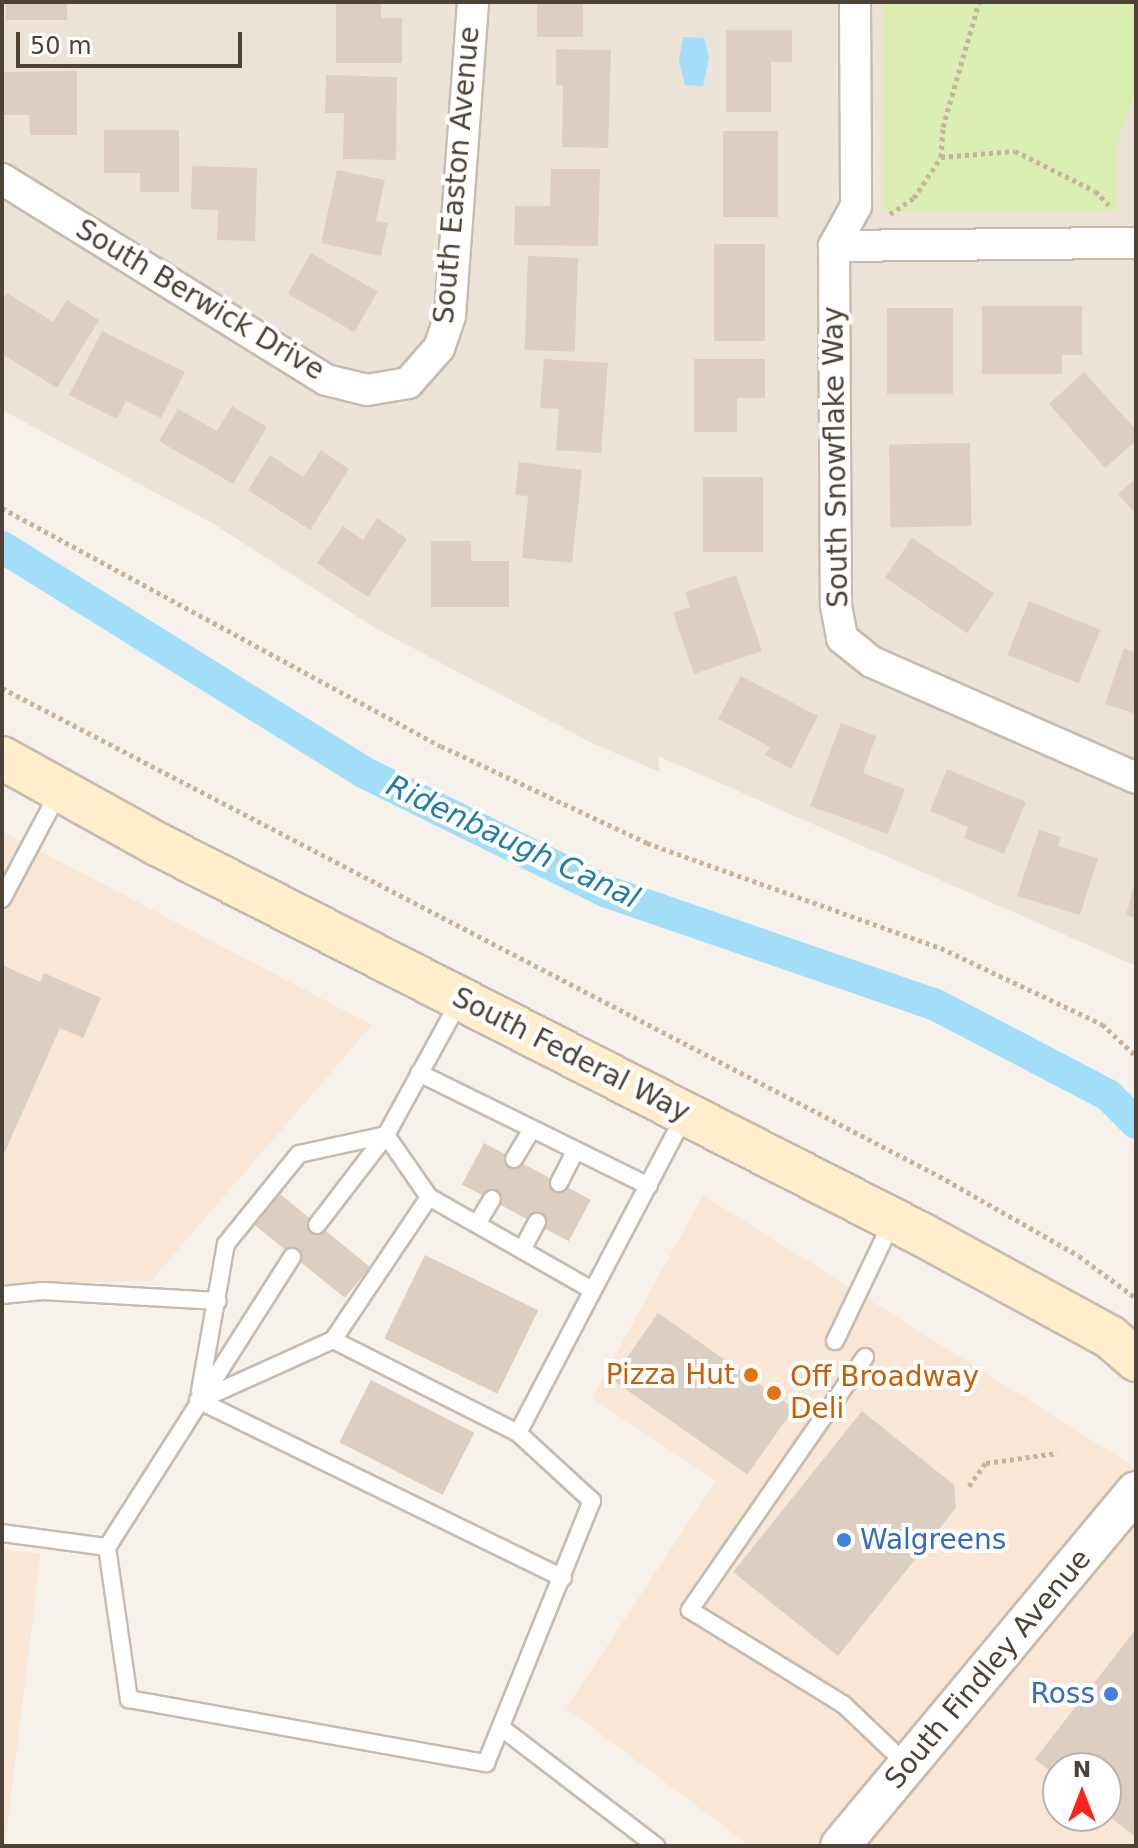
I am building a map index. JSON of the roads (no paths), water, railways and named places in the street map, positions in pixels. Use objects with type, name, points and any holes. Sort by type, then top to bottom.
[{"type":"main road","name":"South Federal Way","points":[[2,758],[461,999],[893,1220],[1110,1337],[1136,1360]]},
{"type":"street","name":"South Easton Avenue","points":[[408,383],[439,348],[450,316],[473,2]]},
{"type":"street","name":"South Snowflake Way","points":[[855,2],[856,206],[834,246],[836,606],[842,638],[872,662],[1136,778]]},
{"type":"street","name":"South Berwick Drive","points":[[2,179],[326,380],[367,390],[408,383]]},
{"type":"street","points":[[834,246],[1136,243]]},
{"type":"street","name":"South Findley Avenue","points":[[840,1846],[1136,1491]]},
{"type":"lane","points":[[2,899],[60,790]]},
{"type":"lane","points":[[317,1225],[386,1135],[461,999]]},
{"type":"lane","points":[[419,1073],[649,1186]]},
{"type":"lane","points":[[518,1433],[686,1114]]},
{"type":"lane","points":[[514,1159],[532,1129]]},
{"type":"lane","points":[[386,1135],[429,1197],[592,1290]]},
{"type":"lane","points":[[198,1400],[226,1244],[299,1154],[386,1135]]},
{"type":"lane","points":[[559,1183],[576,1150]]},
{"type":"lane","points":[[198,1400],[333,1340],[429,1197]]},
{"type":"lane","points":[[477,1224],[492,1199]]},
{"type":"lane","points":[[835,1341],[893,1220]]},
{"type":"lane","points":[[522,1250],[537,1222]]},
{"type":"lane","points":[[292,1257],[107,1547],[129,1699],[486,1763],[503,1729],[592,1501],[518,1433],[333,1340]]},
{"type":"lane","points":[[2,1295],[43,1291],[218,1301]]},
{"type":"lane","points":[[865,1357],[690,1610],[843,1704],[908,1766]]},
{"type":"lane","points":[[198,1400],[563,1578]]},
{"type":"lane","points":[[2,1533],[107,1547]]},
{"type":"lane","points":[[503,1729],[656,1846]]},
{"type":"water","points":[[683,37],[704,38],[709,58],[703,86],[685,85],[679,61]]},
{"type":"waterway","name":"Ridenbaugh Canal","points":[[2,547],[363,772],[605,891],[934,1004],[1108,1095],[1136,1123]]},
{"type":"place","name":"Pizza Hut","points":[[751,1375]]},
{"type":"place","name":"Off Broadway Deli","points":[[774,1393]]},
{"type":"place","name":"Walgreens","points":[[844,1540]]},
{"type":"place","name":"Ross","points":[[1111,1694]]}]
